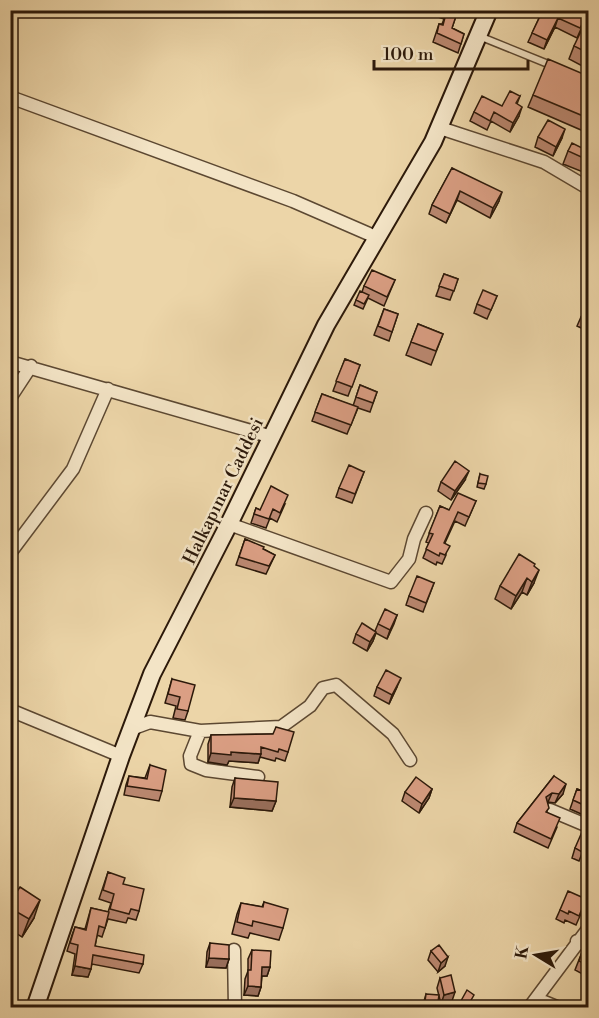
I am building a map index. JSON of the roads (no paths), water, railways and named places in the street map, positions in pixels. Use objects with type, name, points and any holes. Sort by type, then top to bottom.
[{"type":"main road","name":"Halkapınar Caddesi","points":[[35,1008],[130,729],[160,658],[229,524],[326,325],[440,128],[489,10]]},
{"type":"street","points":[[10,97],[293,201],[369,234]]},
{"type":"street","points":[[440,128],[544,162],[588,188]]},
{"type":"street","points":[[10,362],[31,366],[272,436]]},
{"type":"street","points":[[10,398],[31,366]]},
{"type":"street","points":[[10,553],[74,470],[108,389]]},
{"type":"street","points":[[229,524],[391,582],[409,560],[414,539],[426,513]]},
{"type":"street","points":[[130,729],[150,722],[200,731],[281,728],[310,706],[323,688],[336,685],[393,734],[410,760]]},
{"type":"street","points":[[10,710],[121,756]]},
{"type":"street","points":[[200,731],[190,756],[191,764],[206,770],[258,777]]},
{"type":"street","points":[[550,810],[588,826]]},
{"type":"street","points":[[558,1008],[533,1003],[583,944],[588,929]]},
{"type":"street","points":[[234,950],[235,1008]]},
{"type":"lane","points":[[478,35],[555,67]]}]
